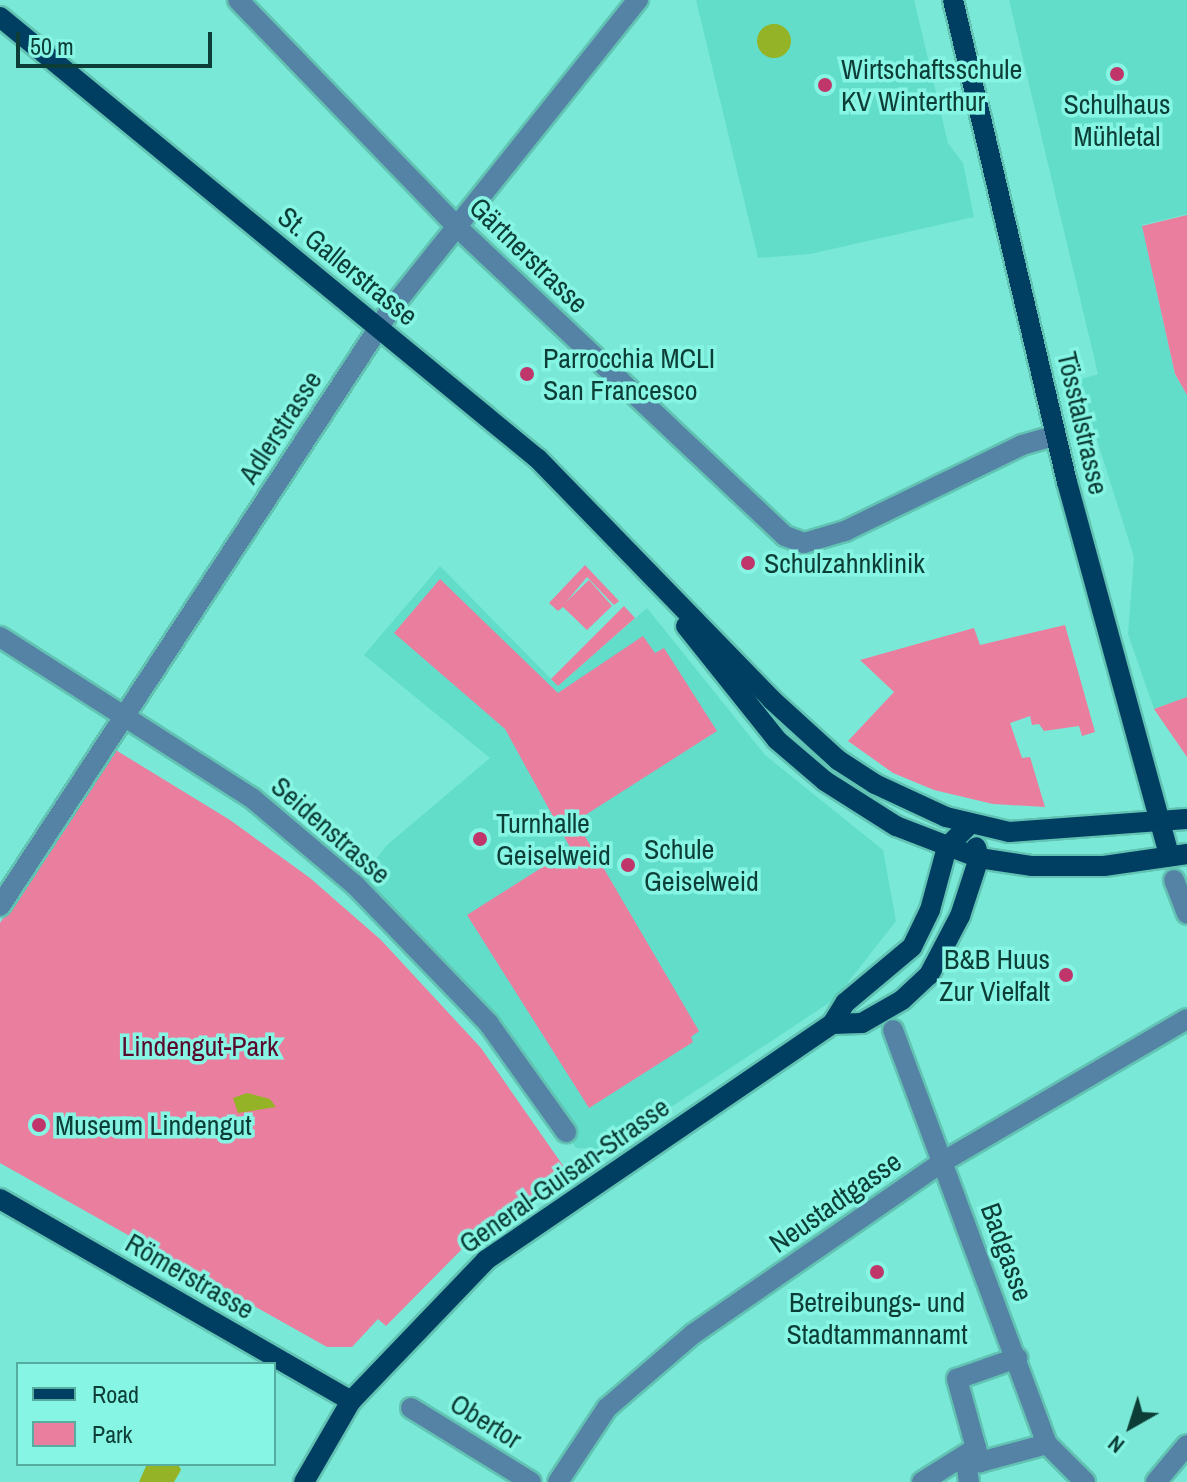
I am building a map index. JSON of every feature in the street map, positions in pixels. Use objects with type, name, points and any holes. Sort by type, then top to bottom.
[{"type":"main road","name":"Tösstalstrasse","points":[[953,0],[1056,435],[1159,823],[1178,855]]},
{"type":"main road","name":"St. Gallerstrasse","points":[[0,17],[538,459],[771,699],[838,760],[898,796],[970,824]]},
{"type":"main road","name":"St. Gallerstrasse","points":[[648,571],[714,665],[777,740],[863,807],[947,847]]},
{"type":"main road","points":[[979,858],[970,824],[1009,832],[1187,819]]},
{"type":"main road","name":"General-Guisan-Strasse","points":[[304,1482],[351,1401],[486,1260],[832,1024],[845,1003],[912,947],[930,910],[947,847],[970,824]]},
{"type":"main road","points":[[947,847],[979,858],[1065,868],[1178,855]]},
{"type":"main road","name":"General-Guisan-Strasse","points":[[832,1024],[862,1023],[902,1000],[929,975],[960,916],[979,858]]},
{"type":"main road","name":"Römerstrasse","points":[[0,1199],[351,1401]]},
{"type":"street","name":"Gärtnerstrasse","points":[[238,0],[456,226],[769,526],[804,543],[845,531],[1022,445],[1056,435]]},
{"type":"street","name":"Adlerstrasse","points":[[0,906],[378,328],[638,0]]},
{"type":"street","name":"Seidenstrasse","points":[[0,637],[252,798],[355,885],[489,1024],[566,1132]]},
{"type":"street","points":[[1174,880],[1187,914]]},
{"type":"street","name":"Neustadtgasse","points":[[558,1482],[607,1408],[640,1376],[944,1161],[1187,1019]]},
{"type":"street","name":"Badgasse","points":[[893,1030],[1047,1444],[1085,1482]]},
{"type":"street","points":[[1017,1358],[957,1379],[980,1462],[1047,1444]]},
{"type":"street","name":"Obertor","points":[[411,1408],[531,1482]]},
{"type":"street","points":[[1156,1482],[1187,1445]]},
{"type":"street","points":[[922,1482],[976,1448]]},
{"type":"street","points":[[969,1482],[967,1467],[976,1448]]},
{"type":"shaded area","name":"Wirtschaftsschule KV Winterthur","points":[[696,0],[914,0],[948,143],[963,163],[974,217],[810,254],[758,258]]},
{"type":"shaded area","points":[[1009,0],[1187,0],[1187,214],[1142,225],[1175,375],[1187,395],[1187,697],[1154,709],[1128,634],[1134,557],[1078,380],[1098,374]]},
{"type":"shaded area","points":[[774,24],[786,29],[791,41],[786,53],[774,58],[762,53],[757,41],[762,29]]},
{"type":"shaded area","name":"Schule Geiselweid","points":[[440,566],[558,686],[647,608],[765,755],[883,850],[896,921],[835,999],[606,1150],[576,1148],[533,1082],[355,885],[387,845],[490,758],[364,655]]},
{"type":"shaded area","points":[[247,1093],[270,1099],[276,1107],[238,1113],[233,1098]]},
{"type":"shaded area","points":[[146,1466],[179,1466],[181,1470],[174,1482],[139,1482]]},
{"type":"green space","points":[[1187,215],[1187,395],[1175,374],[1142,226]]},
{"type":"green space","points":[[585,565],[619,601],[614,605],[587,577],[566,602],[589,580],[612,606],[587,630],[563,607],[558,611],[549,603]]},
{"type":"green space","points":[[440,579],[558,693],[643,636],[655,653],[664,648],[717,731],[576,821],[699,1031],[691,1037],[693,1042],[589,1108],[467,915],[571,849],[505,729],[394,633]]},
{"type":"green space","points":[[624,606],[635,618],[558,686],[551,679]]},
{"type":"green space","points":[[1065,625],[1095,732],[1082,736],[1079,726],[1044,731],[1039,724],[1032,725],[1030,716],[1010,723],[1022,758],[1030,757],[1045,807],[993,804],[934,790],[893,773],[848,741],[894,692],[860,660],[974,628],[980,645]]},
{"type":"green space","points":[[1187,697],[1187,757],[1154,709]]},
{"type":"green space","name":"Lindengut-Park","points":[[114,749],[230,820],[310,878],[381,940],[481,1048],[571,1177],[466,1245],[386,1326],[378,1319],[352,1347],[327,1347],[0,1163],[0,923]]},
{"type":"place","name":"Schulhaus Mühletal","points":[[1117,74]]},
{"type":"place","name":"Wirtschaftsschule KV Winterthur","points":[[825,85]]},
{"type":"place","name":"Parrocchia MCLI San Francesco","points":[[527,374]]},
{"type":"place","name":"Schulzahnklinik","points":[[748,563]]},
{"type":"place","name":"Turnhalle Geiselweid","points":[[480,839]]},
{"type":"place","name":"Schule Geiselweid","points":[[628,865]]},
{"type":"place","name":"B&B Huus Zur Vielfalt","points":[[1066,975]]},
{"type":"place","name":"Museum Lindengut","points":[[39,1125]]},
{"type":"place","name":"Betreibungs- und Stadtammannamt","points":[[877,1272]]}]
